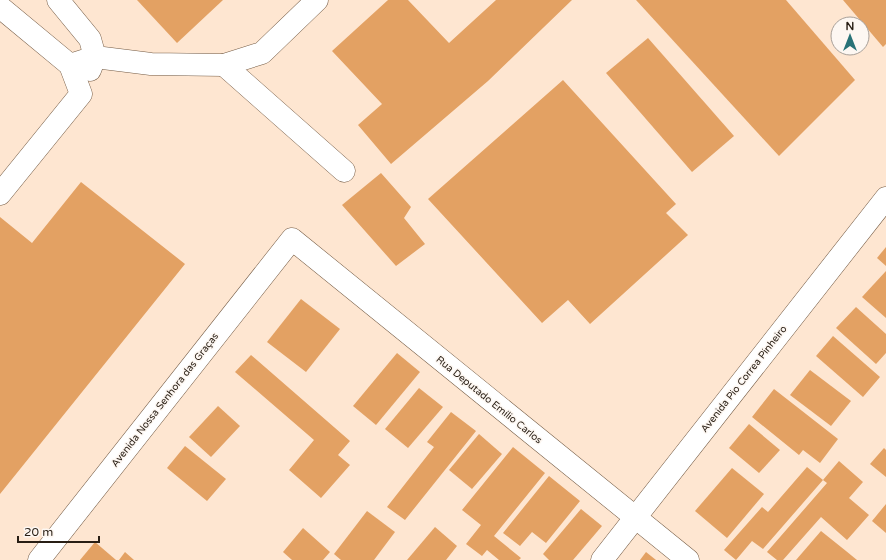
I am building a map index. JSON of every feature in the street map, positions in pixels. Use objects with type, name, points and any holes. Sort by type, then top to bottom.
[{"type":"street","points":[[0,194],[81,94],[95,57],[90,39],[58,0]]},
{"type":"street","points":[[70,65],[95,57],[151,64],[224,65],[262,53],[317,0]]},
{"type":"street","points":[[0,7],[70,65],[81,94]]},
{"type":"street","points":[[224,65],[344,171]]},
{"type":"street","name":"Avenida Pio Correa Pinheiro","points":[[602,560],[886,198]]},
{"type":"street","name":"Rua Deputado Emílio Carlos","points":[[292,239],[688,560]]},
{"type":"street","name":"Avenida Nossa Senhora das Graças","points":[[39,560],[292,239]]},
{"type":"building","points":[[137,0],[223,0],[177,43]]},
{"type":"building","points":[[388,0],[408,0],[449,43],[496,0],[572,0],[488,81],[391,164],[358,125],[382,104],[332,51]]},
{"type":"building","points":[[636,0],[786,0],[830,51],[830,56],[834,56],[855,80],[779,156]]},
{"type":"building","points":[[843,0],[886,0],[886,44],[883,47],[870,32],[870,16],[857,16]]},
{"type":"building","points":[[648,38],[734,136],[692,172],[606,73]]},
{"type":"building","points":[[563,80],[676,204],[666,213],[688,235],[590,324],[568,300],[542,323],[428,199]]},
{"type":"building","points":[[381,173],[411,207],[404,218],[425,244],[396,266],[342,205]]},
{"type":"building","points":[[81,182],[185,264],[0,494],[0,217],[32,243]]},
{"type":"building","points":[[886,247],[886,266],[877,258]]},
{"type":"building","points":[[886,271],[886,318],[862,297]]},
{"type":"building","points":[[301,299],[340,329],[306,372],[267,342]]},
{"type":"building","points":[[856,307],[886,334],[886,353],[876,364],[836,328]]},
{"type":"building","points":[[833,336],[880,377],[863,397],[816,356]]},
{"type":"building","points":[[397,353],[420,372],[376,425],[353,406]]},
{"type":"building","points":[[251,355],[350,441],[338,455],[350,465],[321,498],[289,470],[314,440],[235,372]]},
{"type":"building","points":[[810,370],[851,401],[831,426],[790,395]]},
{"type":"building","points":[[419,388],[443,407],[408,448],[385,429]]},
{"type":"building","points":[[774,389],[838,439],[820,463],[803,450],[799,455],[752,417]]},
{"type":"building","points":[[218,406],[240,426],[211,457],[189,437]]},
{"type":"building","points":[[451,412],[476,431],[405,520],[387,507],[434,447],[427,442]]},
{"type":"building","points":[[749,424],[780,450],[759,473],[729,448]]},
{"type":"building","points":[[479,434],[502,454],[472,489],[449,470]]},
{"type":"building","points":[[185,446],[226,479],[207,501],[167,468]]},
{"type":"building","points":[[513,447],[545,473],[494,536],[521,558],[519,560],[499,560],[487,550],[482,556],[466,544],[481,525],[462,510]]},
{"type":"building","points":[[884,448],[886,450],[886,477],[870,464]]},
{"type":"building","points":[[839,461],[863,482],[849,498],[869,515],[847,540],[821,517],[783,560],[777,560],[767,552],[827,483],[823,480]]},
{"type":"building","points":[[807,467],[823,480],[763,549],[752,541],[736,560],[724,550],[762,507],[768,512]]},
{"type":"building","points":[[732,468],[764,494],[727,538],[695,511]]},
{"type":"building","points":[[549,476],[580,501],[546,543],[532,532],[520,546],[503,533]]},
{"type":"building","points":[[886,504],[886,533],[872,521]]},
{"type":"building","points":[[581,509],[602,526],[573,560],[549,560],[543,554]]},
{"type":"building","points":[[367,511],[395,532],[374,560],[341,560],[334,554]]},
{"type":"building","points":[[435,527],[457,546],[446,560],[407,560]]},
{"type":"building","points":[[303,528],[330,552],[323,560],[292,560],[283,552]]},
{"type":"building","points":[[821,531],[846,551],[857,560],[796,560]]},
{"type":"building","points":[[95,542],[116,560],[80,560]]},
{"type":"building","points":[[125,552],[134,560],[119,560]]},
{"type":"building","points":[[646,552],[656,560],[640,560]]}]
